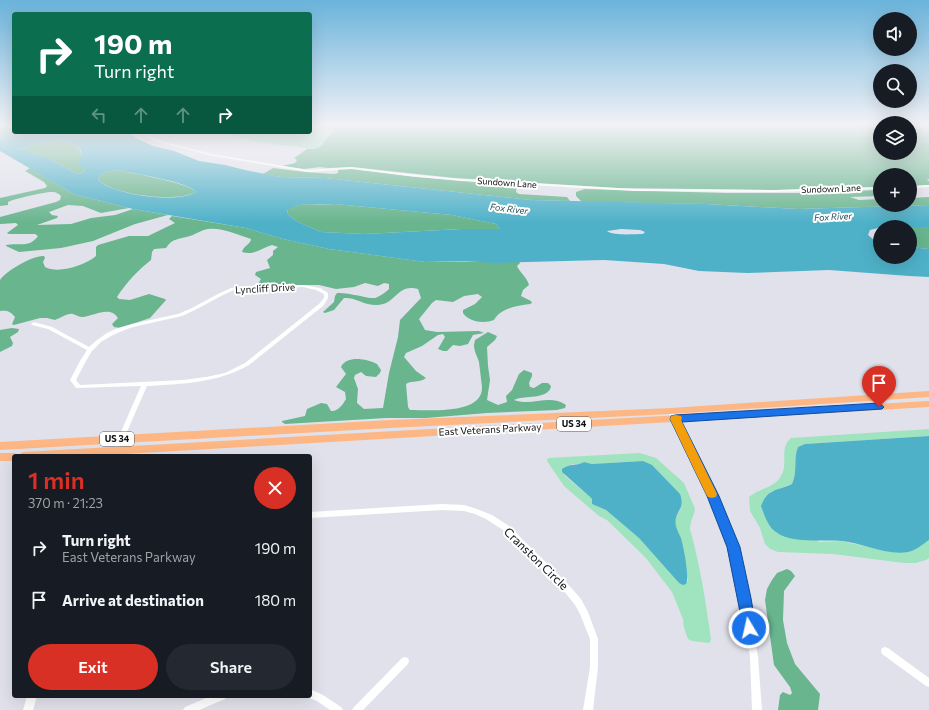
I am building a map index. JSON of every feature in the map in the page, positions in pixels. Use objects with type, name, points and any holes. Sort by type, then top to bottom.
[{"type":"main road","name":"East Veterans Parkway","points":[[116,450],[220,445],[673,415],[929,394]]},
{"type":"main road","name":"East Veterans Parkway","points":[[121,439],[390,424],[673,415],[929,404]]},
{"type":"main road","name":"US 34","points":[[0,446],[121,439]]},
{"type":"main road","name":"US 34","points":[[54,454],[116,450]]},
{"type":"main road","points":[[0,458],[12,457]]},
{"type":"street","name":"Sundown Lane","points":[[224,157],[308,172],[352,168],[473,181],[655,191],[775,191],[873,188]]},
{"type":"street","points":[[917,187],[929,186]]},
{"type":"street","name":"Lyncliff Drive","points":[[314,287],[326,294],[326,298],[321,305],[236,372],[206,380],[145,384],[78,387],[73,380],[90,350],[106,336],[124,328],[180,315],[233,289],[314,287]]},
{"type":"street","points":[[34,324],[50,328],[90,350]]},
{"type":"street","points":[[116,450],[145,384]]},
{"type":"street","points":[[673,415],[713,496],[734,547],[745,598],[754,657],[757,710]]},
{"type":"street","name":"Cranston Circle","points":[[312,515],[442,507],[464,508],[489,517],[506,528],[570,592],[584,612],[594,639],[594,667],[588,710]]},
{"type":"street","points":[[885,651],[929,683]]},
{"type":"street","points":[[357,710],[405,661]]},
{"type":"street","points":[[312,695],[320,698],[338,710]]},
{"type":"street","points":[[28,710],[31,698]]},
{"type":"street","points":[[188,710],[217,698]]},
{"type":"green space","points":[[46,157],[82,157],[85,170],[82,173],[77,174]]},
{"type":"green space","points":[[873,157],[873,160],[917,160],[917,157],[929,157],[929,179],[927,180],[929,181],[929,185],[917,186],[917,168],[873,168],[873,187],[775,190],[618,188],[455,178],[352,167],[320,167],[304,169],[282,166],[295,163],[297,160],[294,158]]},
{"type":"green space","points":[[30,168],[74,194],[129,208],[101,213],[83,206],[68,205],[49,212],[52,215],[58,216],[57,218],[37,225],[71,224],[91,218],[115,215],[133,209],[168,215],[135,224],[93,241],[61,248],[19,252],[6,245],[27,244],[35,240],[38,236],[35,234],[7,233],[18,225],[16,223],[0,224],[0,217],[56,202],[60,200],[61,196],[57,193],[50,192],[16,199],[8,202],[8,205],[0,206],[0,198],[45,188],[47,186],[44,182],[25,171]]},
{"type":"green space","points":[[273,168],[334,174],[338,173],[338,169],[348,168],[416,177],[517,185],[516,192],[519,194],[567,197],[570,201],[531,200],[325,178],[280,177],[263,174]]},
{"type":"green space","points":[[118,170],[172,182],[191,188],[196,192],[174,197],[146,196],[117,190],[98,180],[104,173]]},
{"type":"green space","points":[[585,189],[726,193],[803,193],[873,190],[873,196],[850,197],[859,200],[873,199],[873,207],[798,209],[706,204],[582,202],[576,196],[576,192]]},
{"type":"green space","points":[[929,197],[929,205],[917,205],[917,198]]},
{"type":"green space","points":[[304,204],[335,204],[452,215],[496,224],[500,229],[461,229],[365,234],[321,232],[296,221],[288,214],[287,209]]},
{"type":"green space","points":[[172,216],[246,228],[283,239],[329,249],[425,262],[519,261],[520,263],[517,266],[529,285],[523,290],[521,296],[532,303],[505,310],[494,320],[486,322],[477,321],[466,316],[463,313],[463,310],[475,304],[482,297],[478,294],[464,296],[453,302],[436,300],[419,319],[425,330],[437,332],[479,331],[484,333],[473,335],[468,344],[460,346],[453,345],[447,351],[438,349],[445,337],[443,334],[438,335],[422,346],[406,353],[404,357],[416,371],[426,378],[406,384],[408,407],[410,410],[441,410],[465,407],[474,402],[480,396],[482,387],[479,362],[474,347],[475,340],[488,332],[497,336],[495,340],[487,347],[490,380],[487,400],[498,405],[507,402],[506,396],[512,390],[519,374],[524,370],[532,373],[529,383],[530,387],[534,388],[542,383],[548,383],[551,386],[546,393],[541,395],[514,400],[527,402],[553,400],[566,405],[565,408],[557,410],[487,413],[426,418],[386,418],[285,424],[282,421],[305,416],[307,409],[321,403],[327,404],[331,411],[334,411],[340,407],[346,399],[345,392],[336,387],[346,374],[341,367],[344,363],[352,359],[373,362],[377,364],[381,370],[376,377],[366,376],[361,372],[355,375],[354,378],[358,389],[357,403],[364,409],[383,408],[389,373],[398,337],[400,320],[421,298],[418,289],[407,288],[386,303],[380,305],[344,298],[334,310],[325,313],[323,312],[334,302],[337,293],[375,298],[389,289],[389,284],[384,283],[378,286],[365,283],[354,287],[336,289],[319,285],[261,285],[258,284],[261,279],[255,275],[256,272],[270,268],[267,260],[273,255],[273,251],[278,247],[272,245],[250,253],[242,252],[251,239],[218,229],[203,230],[171,242],[166,248],[154,249],[151,260],[137,272],[124,287],[117,297],[119,299],[130,300],[149,294],[166,300],[150,318],[120,328],[114,327],[112,324],[118,318],[115,314],[111,312],[102,312],[82,317],[68,314],[55,320],[40,318],[14,325],[12,324],[15,317],[10,312],[0,311],[0,280],[8,272],[20,264],[39,256],[44,256],[45,258],[43,262],[45,267],[50,269],[57,270],[78,266],[96,256],[96,247],[98,245],[129,236],[148,236],[175,223],[169,219]]},
{"type":"green space","points":[[917,227],[929,227],[929,249],[917,248]]},
{"type":"green space","points":[[12,328],[19,329],[18,332],[10,337],[13,343],[12,346],[0,352],[0,330]]},
{"type":"green space","points":[[929,429],[929,436],[805,444],[798,447],[795,474],[792,484],[770,492],[819,542],[841,541],[891,552],[908,552],[929,540],[929,558],[916,563],[904,563],[833,554],[778,552],[770,549],[765,544],[760,528],[750,511],[749,497],[772,485],[779,479],[784,469],[785,446],[791,438]]},
{"type":"green space","points":[[640,453],[656,458],[684,483],[695,509],[690,529],[705,598],[711,640],[709,643],[692,641],[688,639],[684,628],[683,619],[672,592],[646,558],[607,520],[599,516],[564,486],[547,461],[548,458]],"holes":[[[643,461],[681,508],[675,519],[676,528],[681,539],[688,581],[679,583],[639,538],[606,510],[592,504],[592,499],[564,475],[572,464],[581,464],[584,462],[592,464]]]},
{"type":"green space","points":[[787,569],[795,576],[784,591],[783,620],[787,643],[795,664],[820,694],[818,710],[778,710],[780,695],[783,692],[790,695],[792,693],[790,687],[774,665],[765,600],[767,589],[772,580],[777,573]]},
{"type":"water","name":"Fox River","points":[[11,157],[46,157],[77,174],[82,173],[85,170],[79,166],[78,163],[81,157],[189,157],[199,161],[280,177],[325,178],[531,200],[706,204],[798,209],[873,207],[873,212],[917,212],[917,205],[929,205],[929,227],[917,227],[917,220],[873,220],[873,229],[870,230],[868,235],[873,239],[873,264],[917,264],[917,248],[929,249],[929,277],[829,270],[747,273],[699,271],[664,264],[604,260],[493,263],[467,261],[425,262],[329,249],[283,239],[246,228],[133,209],[74,194]],"holes":[[[118,170],[182,184],[196,192],[187,196],[175,197],[146,196],[117,190],[98,180],[104,173]],[[335,204],[452,215],[496,224],[500,229],[461,229],[365,234],[321,232],[296,221],[288,214],[287,210],[292,207],[304,205]],[[621,229],[640,230],[645,232],[643,234],[614,234],[607,231]]]},
{"type":"water","points":[[929,436],[929,540],[919,547],[908,552],[900,553],[884,551],[850,542],[799,540],[782,536],[773,530],[767,520],[761,506],[770,493],[792,484],[795,474],[798,447],[805,444]]},
{"type":"water","points":[[643,461],[652,465],[680,494],[681,508],[676,517],[676,528],[681,538],[686,561],[686,584],[683,585],[679,583],[639,538],[606,510],[592,504],[592,499],[562,472],[562,469],[565,467],[584,462],[592,464]]},
{"type":"slow traffic","points":[[677,418],[675,419],[712,494]]},
{"type":"route","points":[[749,628],[745,598],[734,547],[713,496],[675,419],[879,407]]}]
